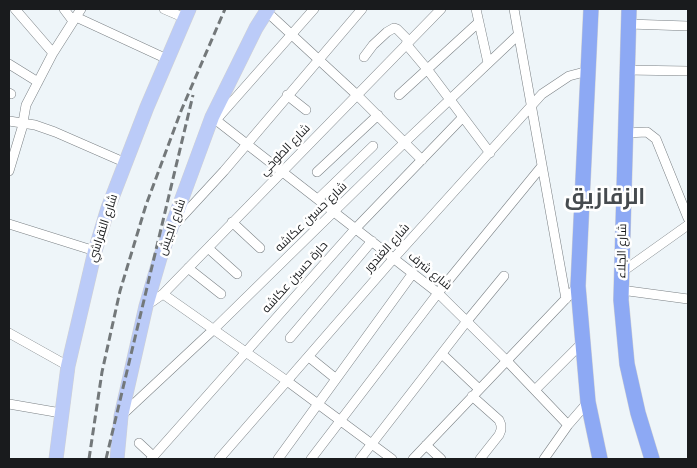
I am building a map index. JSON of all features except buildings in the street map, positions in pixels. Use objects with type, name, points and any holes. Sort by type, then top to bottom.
[{"type":"highway","points":[[591,9],[578,286],[588,402],[600,459]]},
{"type":"highway","name":"شارع الجلاء","points":[[628,16],[621,290],[623,340],[638,413],[652,459]]},
{"type":"main road","name":"شارع الجيش","points":[[117,459],[121,416],[146,306],[171,229],[214,118],[267,10]]},
{"type":"main road","name":"شارع النقراشي","points":[[56,459],[68,366],[95,251],[126,162],[187,13]]},
{"type":"street","points":[[64,9],[167,59]]},
{"type":"street","points":[[164,9],[187,13]]},
{"type":"street","points":[[214,118],[314,9]]},
{"type":"street","points":[[171,229],[224,171],[362,9]]},
{"type":"street","name":"شارع الطوخي","points":[[146,306],[163,294],[441,9]]},
{"type":"street","points":[[476,9],[488,63]]},
{"type":"street","points":[[514,9],[566,299]]},
{"type":"street","points":[[267,10],[318,60],[357,94],[422,160]]},
{"type":"street","points":[[13,11],[53,53]]},
{"type":"street","points":[[9,171],[23,123],[26,105],[53,53],[77,15]]},
{"type":"street","points":[[628,16],[688,26]]},
{"type":"street","points":[[399,95],[479,22]]},
{"type":"street","points":[[364,57],[373,45],[387,32],[394,28],[397,29],[490,153]]},
{"type":"street","name":"شارع حسين عكاشه","points":[[121,416],[518,35]]},
{"type":"street","points":[[9,64],[38,82]]},
{"type":"street","points":[[626,70],[688,71]]},
{"type":"street","name":"شارع الغندور","points":[[219,459],[394,258],[542,94],[569,76],[588,71]]},
{"type":"street","points":[[287,95],[306,110]]},
{"type":"street","points":[[317,172],[378,115]]},
{"type":"street","name":"حارة حسين عكاشه","points":[[153,458],[356,228],[463,117]]},
{"type":"street","name":"شارع شرف","points":[[214,118],[438,293],[468,321],[568,425]]},
{"type":"street","points":[[9,121],[35,125],[55,132],[126,162]]},
{"type":"street","points":[[625,133],[647,132],[656,139],[688,218]]},
{"type":"street","points":[[318,199],[373,146]]},
{"type":"street","points":[[311,459],[438,293],[542,166]]},
{"type":"street","points":[[232,222],[260,248]]},
{"type":"street","points":[[9,224],[95,251]]},
{"type":"street","points":[[622,272],[688,225]]},
{"type":"street","points":[[290,338],[372,241]]},
{"type":"street","points":[[208,248],[237,274]]},
{"type":"street","points":[[188,268],[222,294]]},
{"type":"street","points":[[278,459],[412,273]]},
{"type":"street","points":[[360,459],[504,276]]},
{"type":"street","points":[[413,459],[578,286]]},
{"type":"street","points":[[621,290],[688,299]]},
{"type":"street","points":[[163,294],[244,353],[287,381],[392,459]]},
{"type":"street","points":[[9,334],[68,366]]},
{"type":"street","points":[[535,390],[583,342]]},
{"type":"street","points":[[442,354],[479,389]]},
{"type":"street","points":[[309,357],[335,378]]},
{"type":"street","points":[[472,396],[499,420],[501,425],[499,435],[480,459]]},
{"type":"street","points":[[544,459],[568,425],[588,402]]},
{"type":"street","points":[[9,404],[61,413]]},
{"type":"street","points":[[139,443],[153,458]]},
{"type":"street","points":[[426,445],[441,459]]},
{"type":"railway","points":[[89,459],[102,372],[120,291],[146,205],[181,111],[225,9]]},
{"type":"railway","points":[[106,459],[193,95]]},
{"type":"district","name":"الزقازيق","points":[[605,197]]}]
